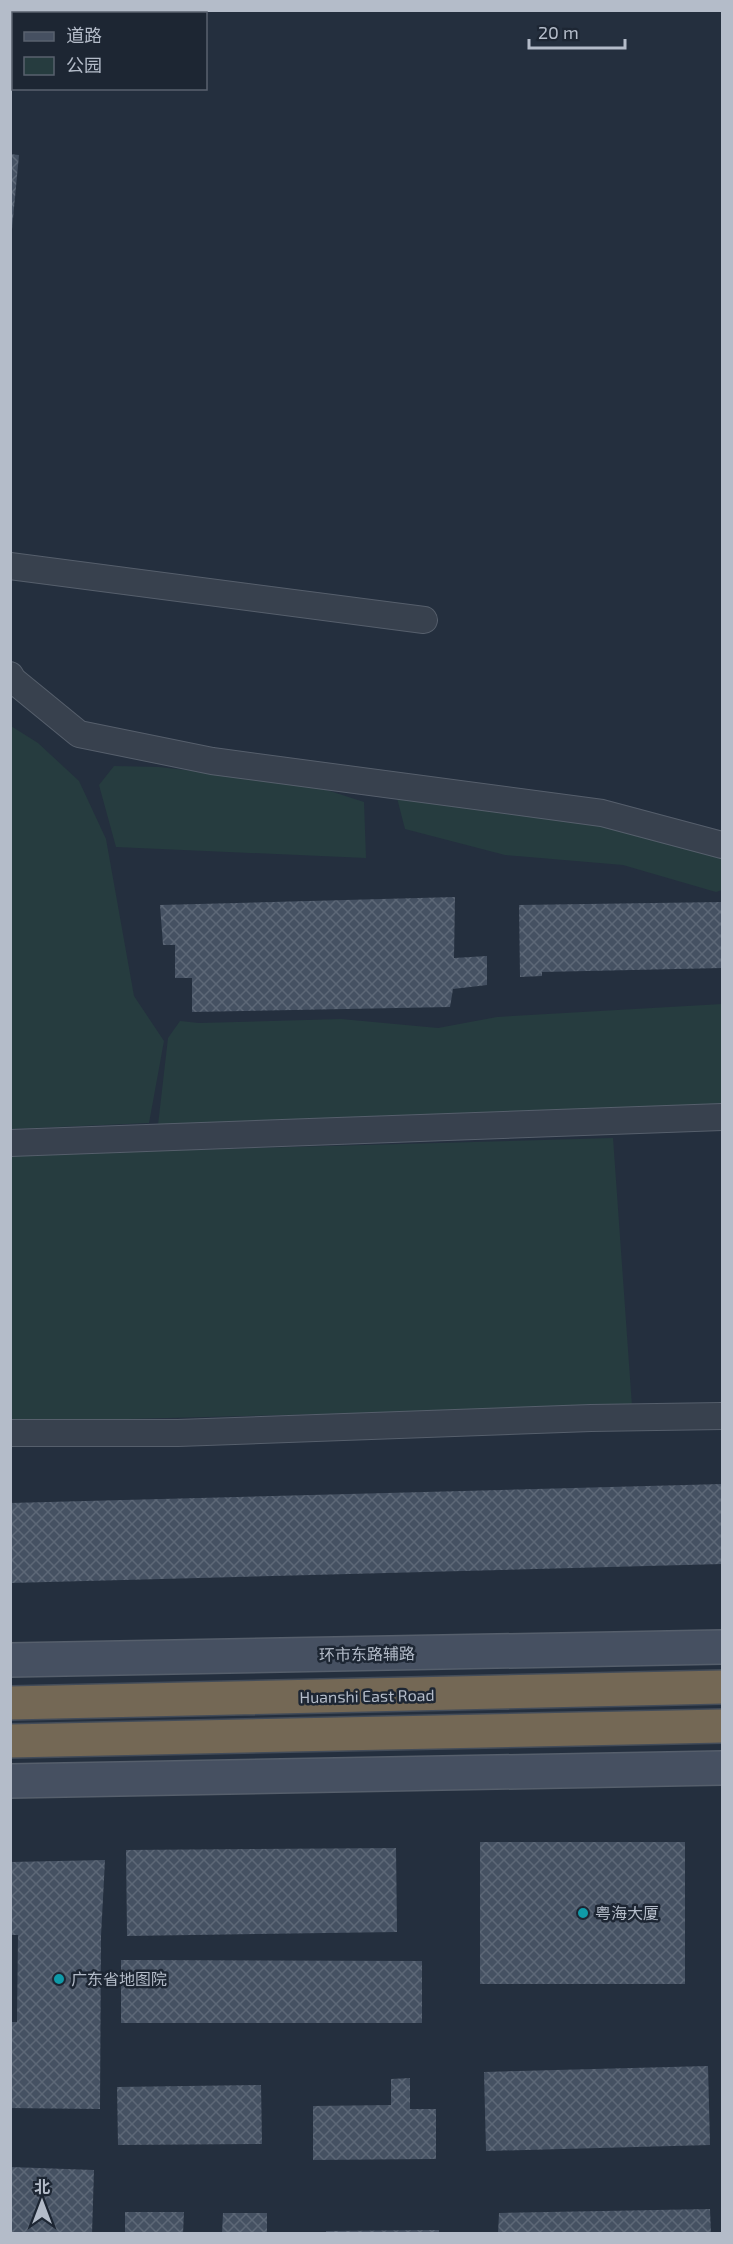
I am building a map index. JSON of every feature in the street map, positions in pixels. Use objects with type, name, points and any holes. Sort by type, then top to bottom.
[{"type":"highway","name":"Huanshi East Road","points":[[10,1703],[723,1687]]},
{"type":"highway","points":[[10,1741],[723,1726]]},
{"type":"main road","name":"环市东路辅路","points":[[10,1660],[723,1647]]},
{"type":"main road","points":[[10,1781],[723,1768]]},
{"type":"street","points":[[10,566],[424,620]]},
{"type":"street","points":[[10,675],[79,734],[212,761],[602,813],[723,845]]},
{"type":"street","points":[[10,1143],[723,1117]]},
{"type":"street","points":[[10,1433],[178,1433],[591,1418],[723,1416]]},
{"type":"green space","points":[[11,726],[38,743],[79,781],[106,839],[134,996],[164,1041],[149,1123],[11,1129]]},
{"type":"green space","points":[[114,766],[159,767],[308,784],[364,802],[366,858],[116,847],[99,785]]},
{"type":"green space","points":[[397,798],[599,821],[722,854],[722,890],[716,892],[623,865],[505,855],[405,829]]},
{"type":"green space","points":[[722,1004],[722,1111],[158,1125],[168,1038],[180,1021],[199,1023],[341,1019],[438,1028],[497,1017]]},
{"type":"green space","points":[[613,1138],[632,1406],[11,1422],[10,1155]]},
{"type":"building","points":[[10,154],[19,155],[12,229],[10,229]]},
{"type":"building","points":[[455,897],[454,958],[487,956],[487,985],[453,989],[450,1007],[192,1012],[192,978],[175,978],[175,945],[163,945],[160,905]]},
{"type":"building","points":[[722,902],[722,968],[542,972],[542,976],[520,977],[519,905]]},
{"type":"building","points":[[722,1484],[722,1564],[10,1583],[10,1503]]},
{"type":"building","name":"粤海大厦","points":[[480,1842],[685,1842],[685,1984],[480,1984]]},
{"type":"building","points":[[396,1848],[397,1932],[127,1936],[126,1850]]},
{"type":"building","name":"广东省地图院","points":[[105,1860],[101,1936],[100,2109],[10,2108],[10,2022],[17,2022],[18,1935],[10,1935],[10,1862]]},
{"type":"building","points":[[121,1960],[422,1961],[422,2023],[121,2023]]},
{"type":"building","points":[[708,2066],[710,2145],[486,2151],[484,2072]]},
{"type":"building","points":[[410,2078],[410,2109],[436,2109],[436,2159],[313,2160],[313,2106],[391,2105],[391,2079]]},
{"type":"building","points":[[261,2085],[262,2144],[118,2145],[117,2087]]},
{"type":"building","points":[[10,2167],[94,2170],[92,2234],[10,2234]]},
{"type":"building","points":[[710,2209],[711,2234],[498,2234],[499,2213]]},
{"type":"building","points":[[125,2212],[184,2212],[183,2234],[125,2234]]},
{"type":"building","points":[[223,2213],[267,2213],[267,2234],[222,2234]]},
{"type":"building","points":[[439,2230],[439,2234],[326,2234],[326,2231]]},
{"type":"place","name":"粤海大厦","points":[[583,1913]]},
{"type":"place","name":"广东省地图院","points":[[59,1979]]}]
